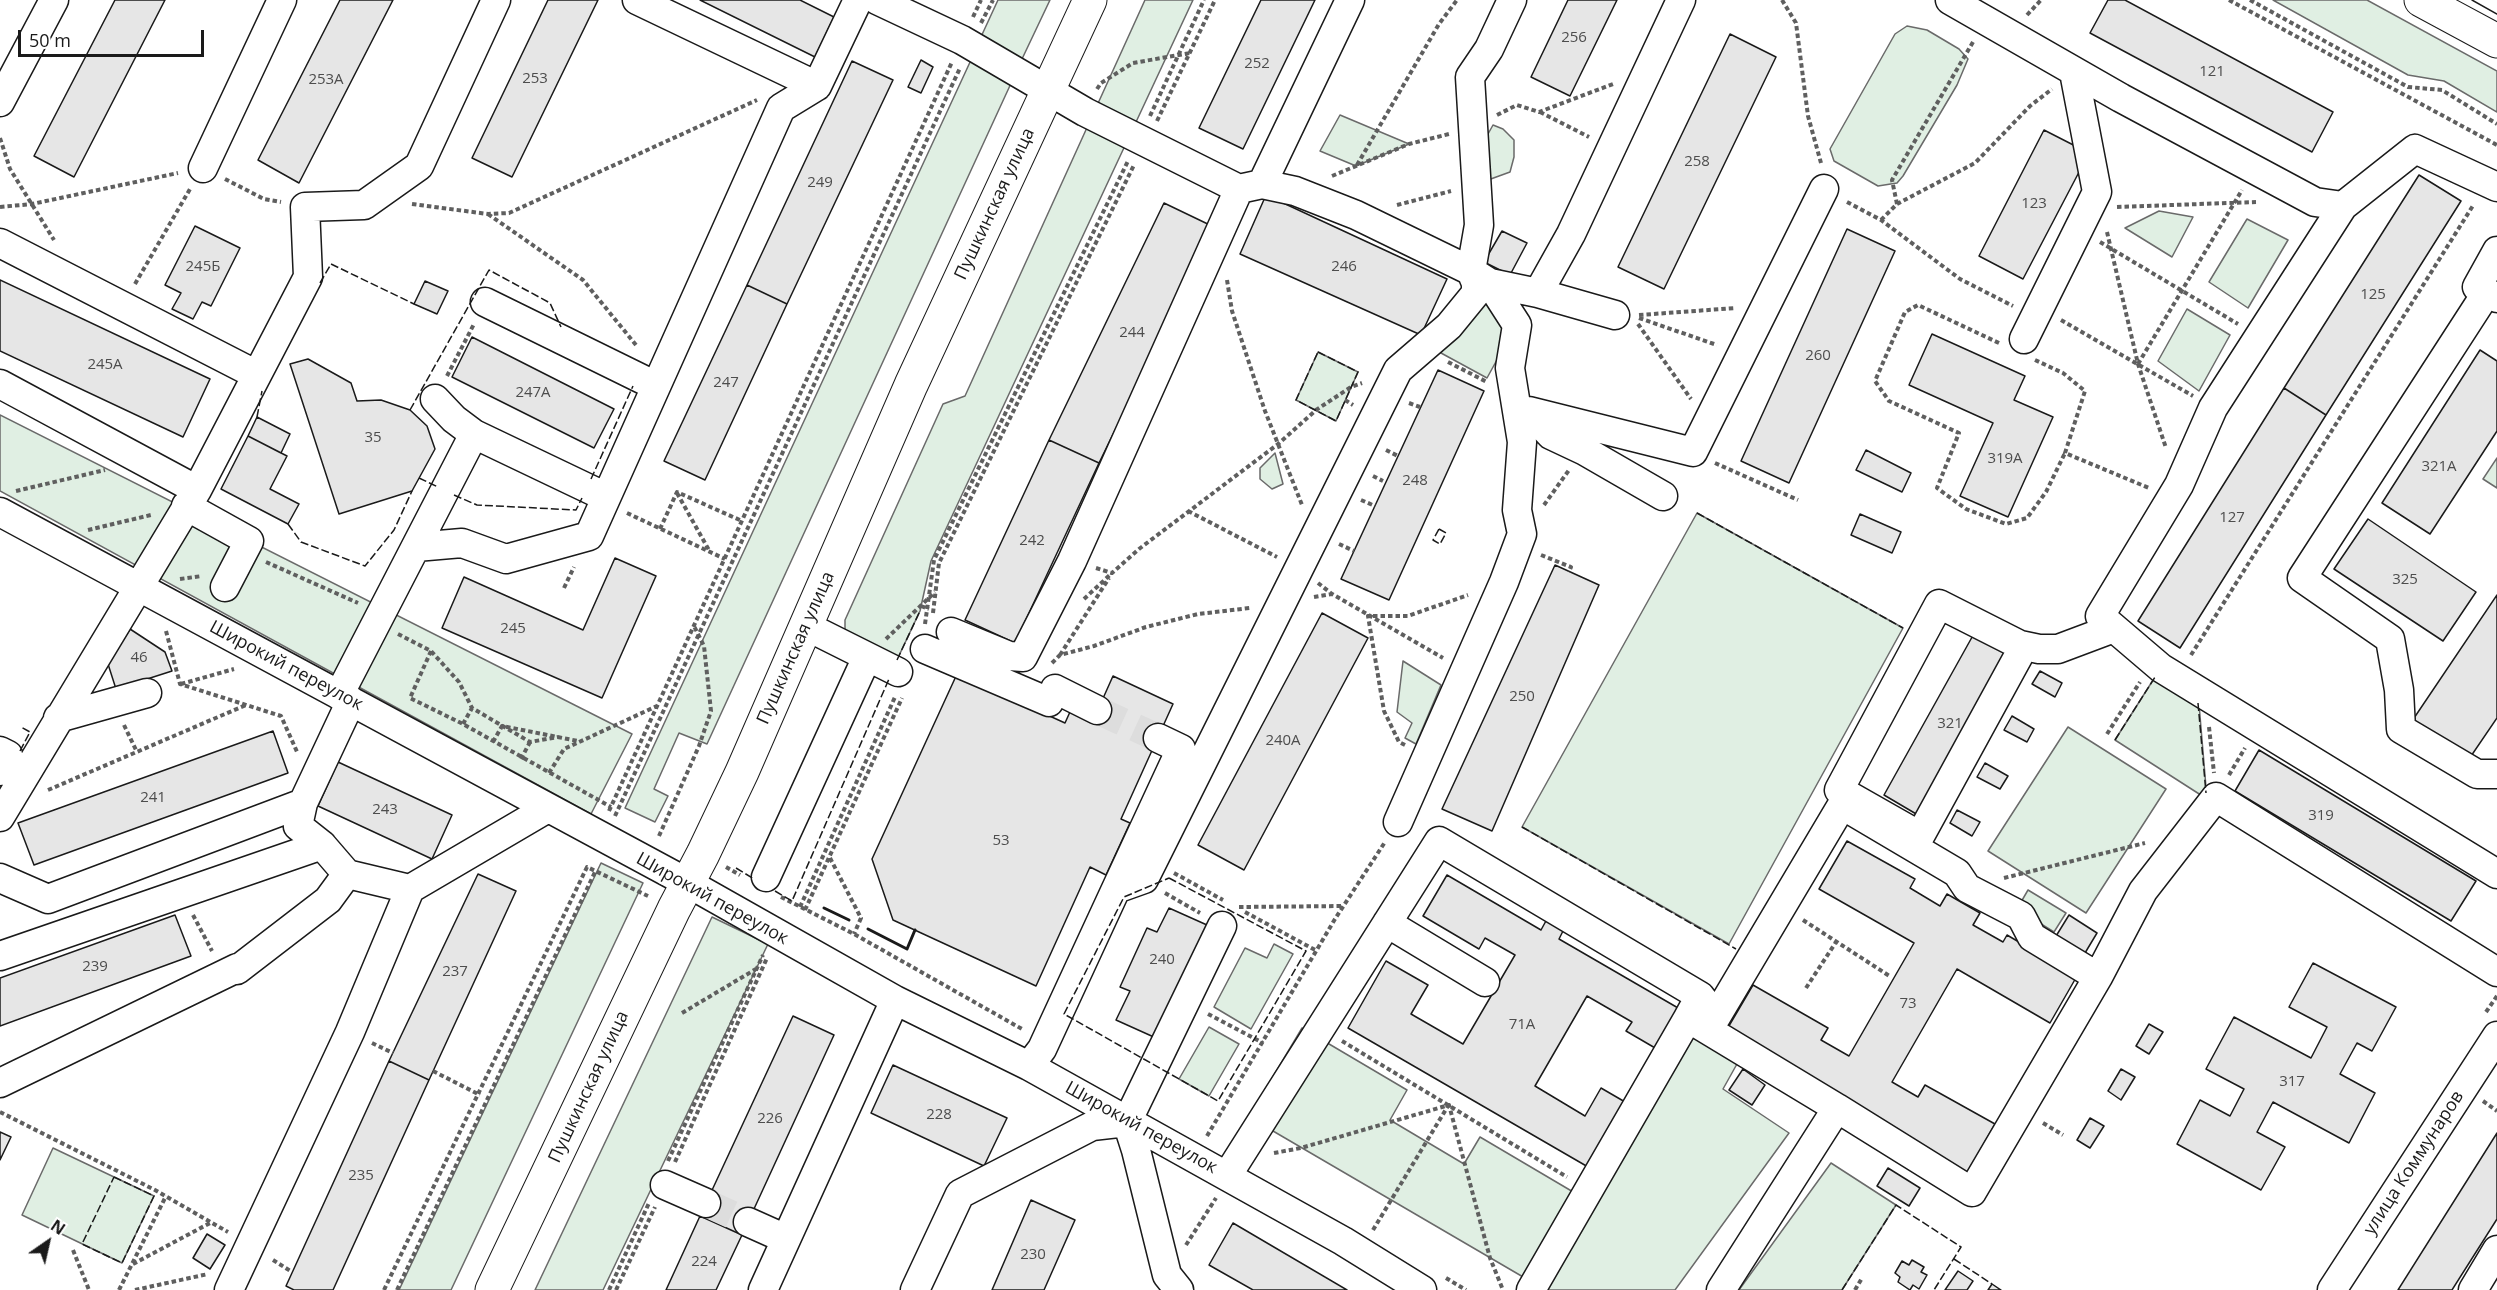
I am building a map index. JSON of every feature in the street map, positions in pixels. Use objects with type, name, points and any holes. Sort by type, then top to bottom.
[{"type":"main road","name":"Пушкинская улица","points":[[492,1290],[742,771],[911,385],[1090,0]]},
{"type":"main road","points":[[2421,0],[2497,41]]},
{"type":"street","points":[[0,102],[54,0]]},
{"type":"street","points":[[203,168],[282,0]]},
{"type":"street","points":[[0,817],[10,760],[58,718],[192,498],[255,374],[308,277],[305,207],[364,205],[419,166],[496,0]]},
{"type":"street","points":[[637,0],[817,86]]},
{"type":"street","points":[[416,547],[462,543],[506,559],[589,536],[781,108],[817,86],[858,0]]},
{"type":"street","points":[[877,0],[966,43],[1085,112],[1142,141],[1251,187],[1295,191],[1356,215],[1481,277],[1624,315]]},
{"type":"street","points":[[933,638],[1009,656],[1023,657],[1072,561],[1251,187],[1350,0]]},
{"type":"street","points":[[1398,822],[1504,582],[1522,534],[1517,510],[1523,404],[1510,368],[1517,325],[1481,277],[1478,184],[1470,77],[1489,49],[1512,0]]},
{"type":"street","points":[[1538,293],[1571,234],[1681,0]]},
{"type":"street","points":[[1950,0],[2074,72],[2315,202],[2343,206]]},
{"type":"street","points":[[2026,333],[2090,215],[2097,192],[2074,72]]},
{"type":"street","points":[[2492,185],[2415,149],[2343,206],[2213,408],[2175,491],[2100,616],[2153,661],[2177,677],[2497,874]]},
{"type":"street","points":[[1523,404],[1693,452],[1824,189]]},
{"type":"street","points":[[0,243],[255,374]]},
{"type":"street","points":[[2497,251],[2477,287],[2492,295],[2302,578],[2390,639],[2399,690],[2401,729],[2477,774],[2497,774]]},
{"type":"street","points":[[1116,890],[1144,879],[1398,370],[1449,326],[1472,302],[1476,293],[1476,283],[1481,277]]},
{"type":"street","points":[[485,302],[656,386]]},
{"type":"street","points":[[0,384],[143,461],[249,541],[234,570]]},
{"type":"street","points":[[435,399],[454,419],[474,434],[605,499]]},
{"type":"street","points":[[1523,404],[1551,435],[1585,451],[1663,496]]},
{"type":"street","points":[[287,857],[304,805],[378,619],[474,434]]},
{"type":"street","name":"Широкий переулок","points":[[6,502],[138,586],[688,883],[895,1000],[1029,1066],[1127,1122],[1231,1168],[1422,1290]]},
{"type":"street","points":[[2024,646],[1920,836],[1839,790],[1939,604],[2024,646],[2058,649],[2114,628]]},
{"type":"street","points":[[806,626],[867,657],[901,684]]},
{"type":"street","points":[[933,638],[1023,691],[1049,702],[1055,689],[1097,710]]},
{"type":"street","points":[[766,877],[867,657]]},
{"type":"street","points":[[58,718],[147,693]]},
{"type":"street","points":[[1029,1066],[1042,1048],[1181,749],[1158,738]]},
{"type":"street","points":[[1231,1168],[1439,841],[1694,1007],[1837,1108],[1972,1192],[2098,977],[2143,891],[2216,797],[2497,972]]},
{"type":"street","points":[[304,805],[322,845],[347,874],[410,889]]},
{"type":"street","points":[[0,878],[48,899],[304,805]]},
{"type":"street","points":[[1694,1007],[1716,1017],[1842,805],[1957,873],[1967,888],[2021,916],[2031,937],[2098,977]]},
{"type":"street","points":[[240,1268],[350,1032],[410,889],[548,808]]},
{"type":"street","points":[[0,956],[322,845]]},
{"type":"street","points":[[0,1083],[237,968],[237,970],[328,900],[347,874]]},
{"type":"street","points":[[1173,1283],[1127,1122],[1229,916]]},
{"type":"street","points":[[1387,923],[1485,982]]},
{"type":"street","points":[[763,1290],[895,1000]]},
{"type":"street","points":[[1531,1290],[1694,1007]]},
{"type":"street","name":"улица Коммунаров","points":[[2332,1290],[2497,1036]]},
{"type":"street","points":[[1721,1290],[1837,1108]]},
{"type":"street","points":[[915,1290],[960,1194],[1092,1126],[1127,1122]]},
{"type":"street","points":[[662,1180],[706,1203]]},
{"type":"street","points":[[748,1222],[786,1239]]},
{"type":"street","points":[[2473,1290],[2497,1250]]},
{"type":"path","points":[[615,816],[966,43],[981,0]]},
{"type":"path","points":[[607,814],[966,43],[993,0]]},
{"type":"path","points":[[933,638],[930,636],[939,563],[1142,141],[1204,0]]},
{"type":"path","points":[[933,638],[928,599],[934,560],[1142,141],[1191,53],[1215,0]]},
{"type":"path","points":[[1356,166],[1438,24],[1457,0]]},
{"type":"path","points":[[1782,0],[1796,23],[1808,116],[1821,163],[1824,189],[1881,220],[1960,279],[2026,333],[2062,373],[2085,391],[2065,453],[2046,492],[2027,518],[2006,524],[1966,509],[1937,488],[1959,433],[1889,401],[1875,381],[1905,312],[1918,305],[2026,333],[2138,364],[2213,408]]},
{"type":"path","points":[[2229,0],[2497,145]]},
{"type":"path","points":[[2250,0],[2408,87],[2442,90],[2497,124]]},
{"type":"path","points":[[1897,204],[1892,180],[1986,22]]},
{"type":"path","points":[[1085,112],[1101,82],[1133,63],[1191,53]]},
{"type":"path","points":[[1539,112],[1647,70]]},
{"type":"path","points":[[1881,220],[1897,204],[1976,163],[2030,106],[2074,72]]},
{"type":"path","points":[[405,203],[488,214],[508,213],[712,118],[764,97]]},
{"type":"path","points":[[1295,191],[1409,144],[1474,128],[1517,105],[1539,112],[1611,148]]},
{"type":"path","points":[[0,138],[10,169],[57,245]]},
{"type":"path","points":[[123,306],[203,168]]},
{"type":"path","points":[[0,207],[32,204],[203,168],[264,199],[305,207]]},
{"type":"path","points":[[1356,215],[1478,184]]},
{"type":"path","points":[[2177,677],[2492,185]]},
{"type":"path","points":[[2138,364],[2243,187]]},
{"type":"path","points":[[2090,215],[2258,202]]},
{"type":"path","points":[[488,214],[583,280],[638,348]]},
{"type":"path","points":[[2090,215],[2110,248],[2138,364],[2175,491]]},
{"type":"path","points":[[2090,215],[2110,248],[2259,337]]},
{"type":"path","points":[[1227,278],[1232,311],[1278,444],[1315,537]]},
{"type":"path","points":[[435,399],[485,302]]},
{"type":"path","points":[[1624,315],[1767,305]]},
{"type":"path","points":[[1624,315],[1742,354]]},
{"type":"path","points":[[1624,315],[1707,423]]},
{"type":"path","points":[[1421,348],[1523,404]]},
{"type":"path","points":[[1023,691],[1060,654],[1112,573],[1188,511],[1278,444],[1316,410],[1351,387],[1373,379]]},
{"type":"path","points":[[1522,534],[1527,520],[1548,502],[1578,457],[1585,451]]},
{"type":"path","points":[[1693,452],[1798,500]]},
{"type":"path","points":[[2065,453],[2175,491]]},
{"type":"path","points":[[6,502],[143,461]]},
{"type":"path","points":[[677,492],[742,521]]},
{"type":"path","points":[[660,529],[677,492]]},
{"type":"path","points":[[677,492],[710,552]]},
{"type":"path","points":[[79,532],[192,498]]},
{"type":"path","points":[[605,499],[660,529],[725,559]]},
{"type":"path","points":[[1188,511],[1298,568],[1332,594],[1368,616],[1465,670]]},
{"type":"path","points":[[1072,561],[1112,573]]},
{"type":"path","points":[[178,580],[234,570],[378,619],[432,651],[459,682],[472,708],[530,742],[558,737]]},
{"type":"path","points":[[1368,616],[1408,616],[1504,582]]},
{"type":"path","points":[[867,657],[936,592]]},
{"type":"path","points":[[1060,654],[1094,646],[1146,627],[1198,614],[1281,604]]},
{"type":"path","points":[[1368,616],[1384,711],[1399,742],[1426,758]]},
{"type":"path","points":[[165,624],[180,684]]},
{"type":"path","points":[[659,836],[699,746],[711,711],[704,646],[694,626]]},
{"type":"path","points":[[432,651],[410,698],[463,724],[521,759],[611,807]]},
{"type":"path","points":[[2107,734],[2153,661]]},
{"type":"path","points":[[147,693],[241,667]]},
{"type":"path","points":[[180,684],[280,716],[304,805]]},
{"type":"path","points":[[805,910],[901,684]]},
{"type":"path","points":[[800,907],[901,684]]},
{"type":"path","points":[[2205,694],[2216,797]]},
{"type":"path","points":[[45,791],[246,705]]},
{"type":"path","points":[[549,773],[564,749],[658,705]]},
{"type":"path","points":[[463,724],[472,708]]},
{"type":"path","points":[[502,726],[580,741]]},
{"type":"path","points":[[493,742],[502,726]]},
{"type":"path","points":[[2216,797],[2257,727]]},
{"type":"path","points":[[521,759],[530,742]]},
{"type":"path","points":[[1202,1144],[1344,906],[1398,822]]},
{"type":"path","points":[[1967,888],[2190,832]]},
{"type":"path","points":[[829,857],[861,918],[854,934]]},
{"type":"path","points":[[384,1290],[480,1095],[587,867]]},
{"type":"path","points":[[397,1290],[595,872]]},
{"type":"path","points":[[1161,891],[1229,916],[1344,906]]},
{"type":"path","points":[[181,893],[224,974]]},
{"type":"path","points":[[1782,906],[1891,976]]},
{"type":"path","points":[[1806,988],[1836,942]]},
{"type":"path","points":[[609,1290],[662,1180],[764,964],[768,949],[756,969],[662,1180],[616,1290]]},
{"type":"path","points":[[682,1013],[764,964]]},
{"type":"path","points":[[1187,1002],[1263,1043]]},
{"type":"path","points":[[1321,1028],[1590,1191]]},
{"type":"path","points":[[433,1071],[480,1095]]},
{"type":"path","points":[[1173,1283],[1231,1168],[1449,1105]]},
{"type":"path","points":[[1371,1233],[1449,1105]]},
{"type":"path","points":[[1449,1105],[1490,1258],[1503,1290]]},
{"type":"path","points":[[0,1112],[166,1196],[211,1222],[240,1268]]},
{"type":"path","points":[[120,1290],[166,1196]]},
{"type":"path","points":[[132,1264],[211,1222]]},
{"type":"path","points":[[73,1250],[89,1290]]},
{"type":"path","points":[[135,1290],[240,1268],[292,1272]]},
{"type":"path","points":[[1855,1290],[1862,1278]]},
{"type":"green space","points":[[998,0],[1050,0],[1022,59],[980,39]]},
{"type":"green space","points":[[1145,0],[1193,0],[931,561],[920,611],[896,662],[845,637],[845,620],[943,404],[965,396]]},
{"type":"green space","points":[[2273,0],[2367,0],[2497,71],[2497,112],[2444,81],[2408,75]]},
{"type":"green space","points":[[1907,26],[1927,30],[1959,49],[1968,59],[1957,85],[1903,176],[1897,183],[1878,186],[1834,161],[1830,149],[1895,34]]},
{"type":"green space","points":[[971,60],[1013,79],[707,744],[679,733],[654,789],[668,796],[655,822],[625,808]]},
{"type":"green space","points":[[1340,115],[1409,144],[1356,166],[1320,151]]},
{"type":"green space","points":[[1493,125],[1503,129],[1514,140],[1514,157],[1510,172],[1488,180],[1488,134]]},
{"type":"green space","points":[[2159,211],[2193,217],[2172,257],[2125,228]]},
{"type":"green space","points":[[2247,219],[2288,240],[2248,308],[2209,282]]},
{"type":"green space","points":[[1483,297],[1504,315],[1504,347],[1487,378],[1441,353],[1449,336]]},
{"type":"green space","points":[[2187,309],[2230,335],[2199,391],[2158,361]]},
{"type":"green space","points":[[1318,352],[1358,372],[1336,421],[1296,400]]},
{"type":"green space","points":[[0,415],[632,734],[591,814],[0,491]]},
{"type":"green space","points":[[1275,453],[1283,484],[1272,489],[1260,479],[1260,468]]},
{"type":"green space","points":[[2497,458],[2497,488],[2483,479]]},
{"type":"green space","points":[[1697,513],[1903,628],[1729,944],[1522,827]]},
{"type":"green space","points":[[1403,661],[1441,685],[1416,744],[1405,738],[1412,723],[1397,712]]},
{"type":"green space","points":[[2155,677],[2199,704],[2207,799],[2115,740]]},
{"type":"green space","points":[[2068,727],[2166,789],[2086,913],[1988,851]]},
{"type":"green space","points":[[601,863],[643,883],[451,1290],[399,1290]]},
{"type":"green space","points":[[2028,890],[2066,913],[2054,932],[2017,909]]},
{"type":"green space","points":[[712,917],[768,944],[603,1290],[535,1290]]},
{"type":"green space","points":[[1274,944],[1293,954],[1251,1029],[1214,1007],[1245,948],[1267,958]]},
{"type":"green space","points":[[1692,1025],[1742,1055],[1723,1089],[1789,1133],[1675,1290],[1544,1290]]},
{"type":"green space","points":[[1209,1027],[1239,1044],[1209,1096],[1179,1079]]},
{"type":"green space","points":[[1302,1028],[1407,1090],[1390,1120],[1464,1164],[1480,1137],[1580,1196],[1530,1281],[1249,1117]]},
{"type":"green space","points":[[53,1148],[154,1196],[122,1263],[22,1215]]},
{"type":"green space","points":[[1831,1163],[1896,1205],[1842,1290],[1739,1290]]},
{"type":"building","points":[[115,0],[165,0],[74,177],[34,156]]},
{"type":"building","points":[[340,0],[393,0],[299,183],[258,160]]},
{"type":"building","points":[[548,0],[598,0],[512,177],[472,158]]},
{"type":"building","points":[[700,0],[800,0],[834,17],[815,57]]},
{"type":"building","points":[[1261,0],[1315,0],[1243,149],[1199,128]]},
{"type":"building","points":[[1568,0],[1617,0],[1570,96],[1531,77]]},
{"type":"building","points":[[2108,0],[2125,0],[2333,112],[2312,152],[2090,33]]},
{"type":"building","points":[[1730,34],[1776,57],[1664,289],[1618,267]]},
{"type":"building","points":[[921,60],[933,67],[921,93],[908,87]]},
{"type":"building","points":[[852,61],[893,80],[787,304],[747,285]]},
{"type":"building","points":[[2044,130],[2089,153],[2023,279],[1979,256]]},
{"type":"building","points":[[2419,175],[2461,201],[2326,415],[2284,388]]},
{"type":"building","points":[[1266,195],[1447,279],[1421,335],[1240,254]]},
{"type":"building","points":[[1164,203],[1214,227],[1099,463],[1049,440]]},
{"type":"building","points":[[195,226],[240,248],[211,306],[202,302],[193,319],[172,309],[181,293],[165,285]]},
{"type":"building","points":[[1847,229],[1895,251],[1789,483],[1741,461]]},
{"type":"building","points":[[1502,231],[1527,243],[1510,275],[1484,262]]},
{"type":"building","points":[[0,280],[210,379],[183,437],[0,351]]},
{"type":"building","points":[[425,281],[448,291],[437,314],[414,304]]},
{"type":"building","points":[[747,285],[787,304],[705,480],[664,461]]},
{"type":"building","points":[[1932,334],[2025,376],[2014,400],[2053,417],[2008,517],[1960,496],[1993,423],[1909,385]]},
{"type":"building","points":[[472,337],[614,409],[594,448],[452,377]]},
{"type":"building","points":[[2480,350],[2497,361],[2497,431],[2430,534],[2382,503]]},
{"type":"building","points":[[308,359],[351,383],[357,401],[381,400],[410,410],[427,426],[435,449],[412,491],[339,514],[290,364]]},
{"type":"building","points":[[1438,370],[1484,391],[1389,600],[1341,579]]},
{"type":"building","points":[[2284,388],[2326,415],[2180,648],[2138,621]]},
{"type":"building","points":[[257,417],[290,434],[281,453],[248,436]]},
{"type":"building","points":[[248,436],[287,456],[270,489],[299,504],[288,524],[221,489]]},
{"type":"building","points":[[1049,440],[1099,463],[1015,643],[965,620]]},
{"type":"building","points":[[1866,450],[1911,473],[1902,492],[1856,470]]},
{"type":"building","points":[[1860,514],[1901,532],[1892,553],[1851,535]]},
{"type":"building","points":[[2368,519],[2476,592],[2443,641],[2334,569]]},
{"type":"building","points":[[615,558],[656,576],[602,698],[442,628],[464,577],[583,630]]},
{"type":"building","points":[[1555,565],[1599,585],[1492,831],[1442,809]]},
{"type":"building","points":[[2497,595],[2497,718],[2467,762],[2410,724]]},
{"type":"building","points":[[1322,613],[1368,638],[1244,870],[1198,845]]},
{"type":"building","points":[[130,629],[165,652],[172,671],[116,689],[108,664]]},
{"type":"building","points":[[1976,630],[2015,652],[1923,818],[1884,795]]},
{"type":"building","points":[[2040,671],[2062,683],[2055,697],[2032,684]]},
{"type":"building","points":[[957,674],[1065,723],[1074,703],[1096,714],[1113,676],[1173,704],[1121,819],[1130,823],[1106,875],[1090,867],[1036,986],[893,920],[872,859]]},
{"type":"building","points":[[2012,716],[2034,729],[2027,742],[2004,730]]},
{"type":"building","points":[[273,731],[288,773],[34,865],[18,823]]},
{"type":"building","points":[[2259,750],[2476,881],[2451,921],[2235,791]]},
{"type":"building","points":[[338,762],[452,815],[432,859],[318,806]]},
{"type":"building","points":[[1985,763],[2008,776],[2000,789],[1977,777]]},
{"type":"building","points":[[1957,810],[1980,822],[1972,836],[1950,823]]},
{"type":"building","points":[[1847,841],[1915,879],[1910,888],[1940,906],[1947,894],[1980,913],[1973,925],[2003,942],[2007,935],[2077,976],[2050,1023],[1957,969],[1892,1082],[1918,1097],[1925,1085],[1995,1124],[1966,1175],[1723,1036],[1753,985],[1828,1028],[1821,1040],[1849,1056],[1914,943],[1819,889]]},
{"type":"building","points":[[478,874],[516,891],[429,1080],[389,1061]]},
{"type":"building","points":[[1447,875],[1541,930],[1547,919],[1564,929],[1559,939],[1685,1012],[1662,1052],[1626,1031],[1632,1022],[1587,996],[1535,1086],[1585,1116],[1601,1088],[1632,1106],[1595,1171],[1348,1028],[1386,961],[1428,985],[1411,1014],[1463,1044],[1515,955],[1485,938],[1479,949],[1423,916]]},
{"type":"building","points":[[1169,908],[1207,925],[1156,1038],[1116,1020],[1130,991],[1120,987],[1147,928],[1157,932]]},
{"type":"building","points":[[175,915],[191,956],[0,1026],[0,978]]},
{"type":"building","points":[[2069,915],[2097,933],[2082,958],[2053,941]]},
{"type":"building","points":[[2313,963],[2396,1007],[2372,1051],[2357,1043],[2340,1074],[2375,1093],[2349,1143],[2273,1102],[2257,1132],[2285,1147],[2261,1190],[2177,1144],[2200,1100],[2230,1116],[2244,1089],[2206,1069],[2234,1017],[2311,1058],[2327,1027],[2289,1007]]},
{"type":"building","points":[[793,1016],[834,1035],[742,1235],[700,1216]]},
{"type":"building","points":[[2149,1024],[2163,1032],[2149,1054],[2136,1046]]},
{"type":"building","points":[[389,1061],[429,1080],[333,1290],[294,1290],[286,1286]]},
{"type":"building","points":[[893,1065],[1007,1118],[984,1166],[871,1113]]},
{"type":"building","points":[[1743,1069],[1765,1085],[1752,1105],[1729,1090]]},
{"type":"building","points":[[2121,1069],[2135,1077],[2121,1100],[2108,1091]]},
{"type":"building","points":[[2090,1118],[2104,1126],[2090,1148],[2077,1140]]},
{"type":"building","points":[[0,1132],[11,1137],[0,1160]]},
{"type":"building","points":[[2497,1133],[2497,1219],[2452,1290],[2398,1290]]},
{"type":"building","points":[[1888,1168],[1920,1188],[1909,1206],[1877,1186]]},
{"type":"building","points":[[1031,1200],[1075,1220],[1044,1290],[992,1290]]},
{"type":"building","points":[[700,1216],[742,1235],[716,1290],[666,1290]]},
{"type":"building","points":[[1233,1223],[1347,1290],[1253,1290],[1209,1265]]},
{"type":"building","points":[[207,1234],[225,1245],[210,1269],[193,1258]]},
{"type":"building","points":[[1912,1260],[1924,1267],[1921,1272],[1927,1275],[1919,1289],[1913,1285],[1910,1290],[1898,1282],[1900,1277],[1895,1273],[1902,1261],[1909,1265]]},
{"type":"building","points":[[1958,1271],[1973,1281],[1967,1290],[1945,1290]]},
{"type":"building","points":[[1992,1284],[2001,1290],[1988,1290]]},
{"type":"tunnel","points":[[1097,710],[1158,738]]},
{"type":"tunnel","points":[[706,1203],[748,1222]]},
{"type":"tram line","points":[[2472,0],[2497,14]]},
{"type":"fence","points":[[320,283],[331,264],[414,304]]},
{"type":"fence","points":[[410,410],[489,270],[550,303],[561,327]]},
{"type":"fence","points":[[1318,352],[1358,372],[1336,421],[1296,400],[1318,352]]},
{"type":"fence","points":[[591,479],[633,386]]},
{"type":"fence","points":[[257,417],[262,391]]},
{"type":"fence","points":[[419,478],[438,487]]},
{"type":"fence","points":[[288,524],[301,542],[365,566],[394,530],[412,491]]},
{"type":"fence","points":[[454,495],[477,505],[576,510],[582,498]]},
{"type":"fence","points":[[1697,513],[1903,628]]},
{"type":"fence","points":[[1439,529],[1446,533],[1440,544],[1433,540],[1439,529]]},
{"type":"fence","points":[[897,660],[920,611]]},
{"type":"fence","points":[[2115,740],[2155,677]]},
{"type":"fence","points":[[775,891],[792,901],[889,679]]},
{"type":"fence","points":[[2198,703],[2206,793]]},
{"type":"fence","points":[[20,751],[30,732],[21,727]]},
{"type":"fence","points":[[1522,827],[1736,949]]},
{"type":"fence","points":[[736,868],[754,879]]},
{"type":"fence","points":[[1169,878],[1306,951],[1218,1101],[1064,1014],[1124,897],[1169,878]]},
{"type":"fence","points":[[114,1177],[154,1196],[122,1263],[82,1244],[114,1177]]},
{"type":"fence","points":[[1842,1290],[1896,1205],[1961,1247],[1934,1290]]},
{"type":"fence","points":[[1954,1259],[1992,1284]]},
{"type":"wall","points":[[824,908],[849,920]]},
{"type":"wall","points":[[868,929],[907,949],[915,930]]}]
